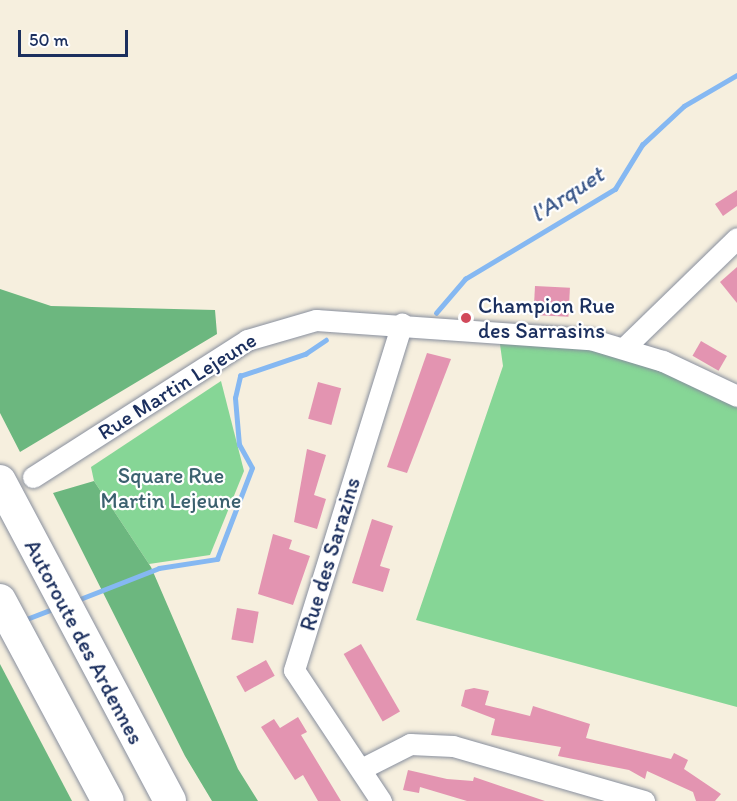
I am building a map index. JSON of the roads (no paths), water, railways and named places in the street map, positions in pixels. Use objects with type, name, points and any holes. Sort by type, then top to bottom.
[{"type":"highway","name":"Autoroute des Ardennes","points":[[0,481],[170,801]]},
{"type":"highway","points":[[0,600],[108,801]]},
{"type":"street","points":[[625,347],[737,238]]},
{"type":"street","name":"Rue Martin Lejeune","points":[[33,477],[247,340],[275,328],[316,320],[402,323],[553,334],[625,347],[737,396]]},
{"type":"street","name":"Rue des Sarazins","points":[[381,801],[362,769],[294,670],[402,323]]},
{"type":"street","points":[[362,769],[410,744],[453,746],[644,801]]},
{"type":"waterway","name":"l'Arquet","points":[[436,313],[465,279],[615,189],[642,145],[684,106],[737,75]]},
{"type":"waterway","points":[[75,601],[159,568],[217,559],[252,468],[239,445],[235,398],[240,376],[305,354],[326,340]]},
{"type":"waterway","points":[[24,620],[56,608]]},
{"type":"place","name":"Champion Rue des Sarrasins","points":[[466,318]]},
{"type":"park label","name":"Square Rue Martin Lejeune","points":[[171,488]]}]
